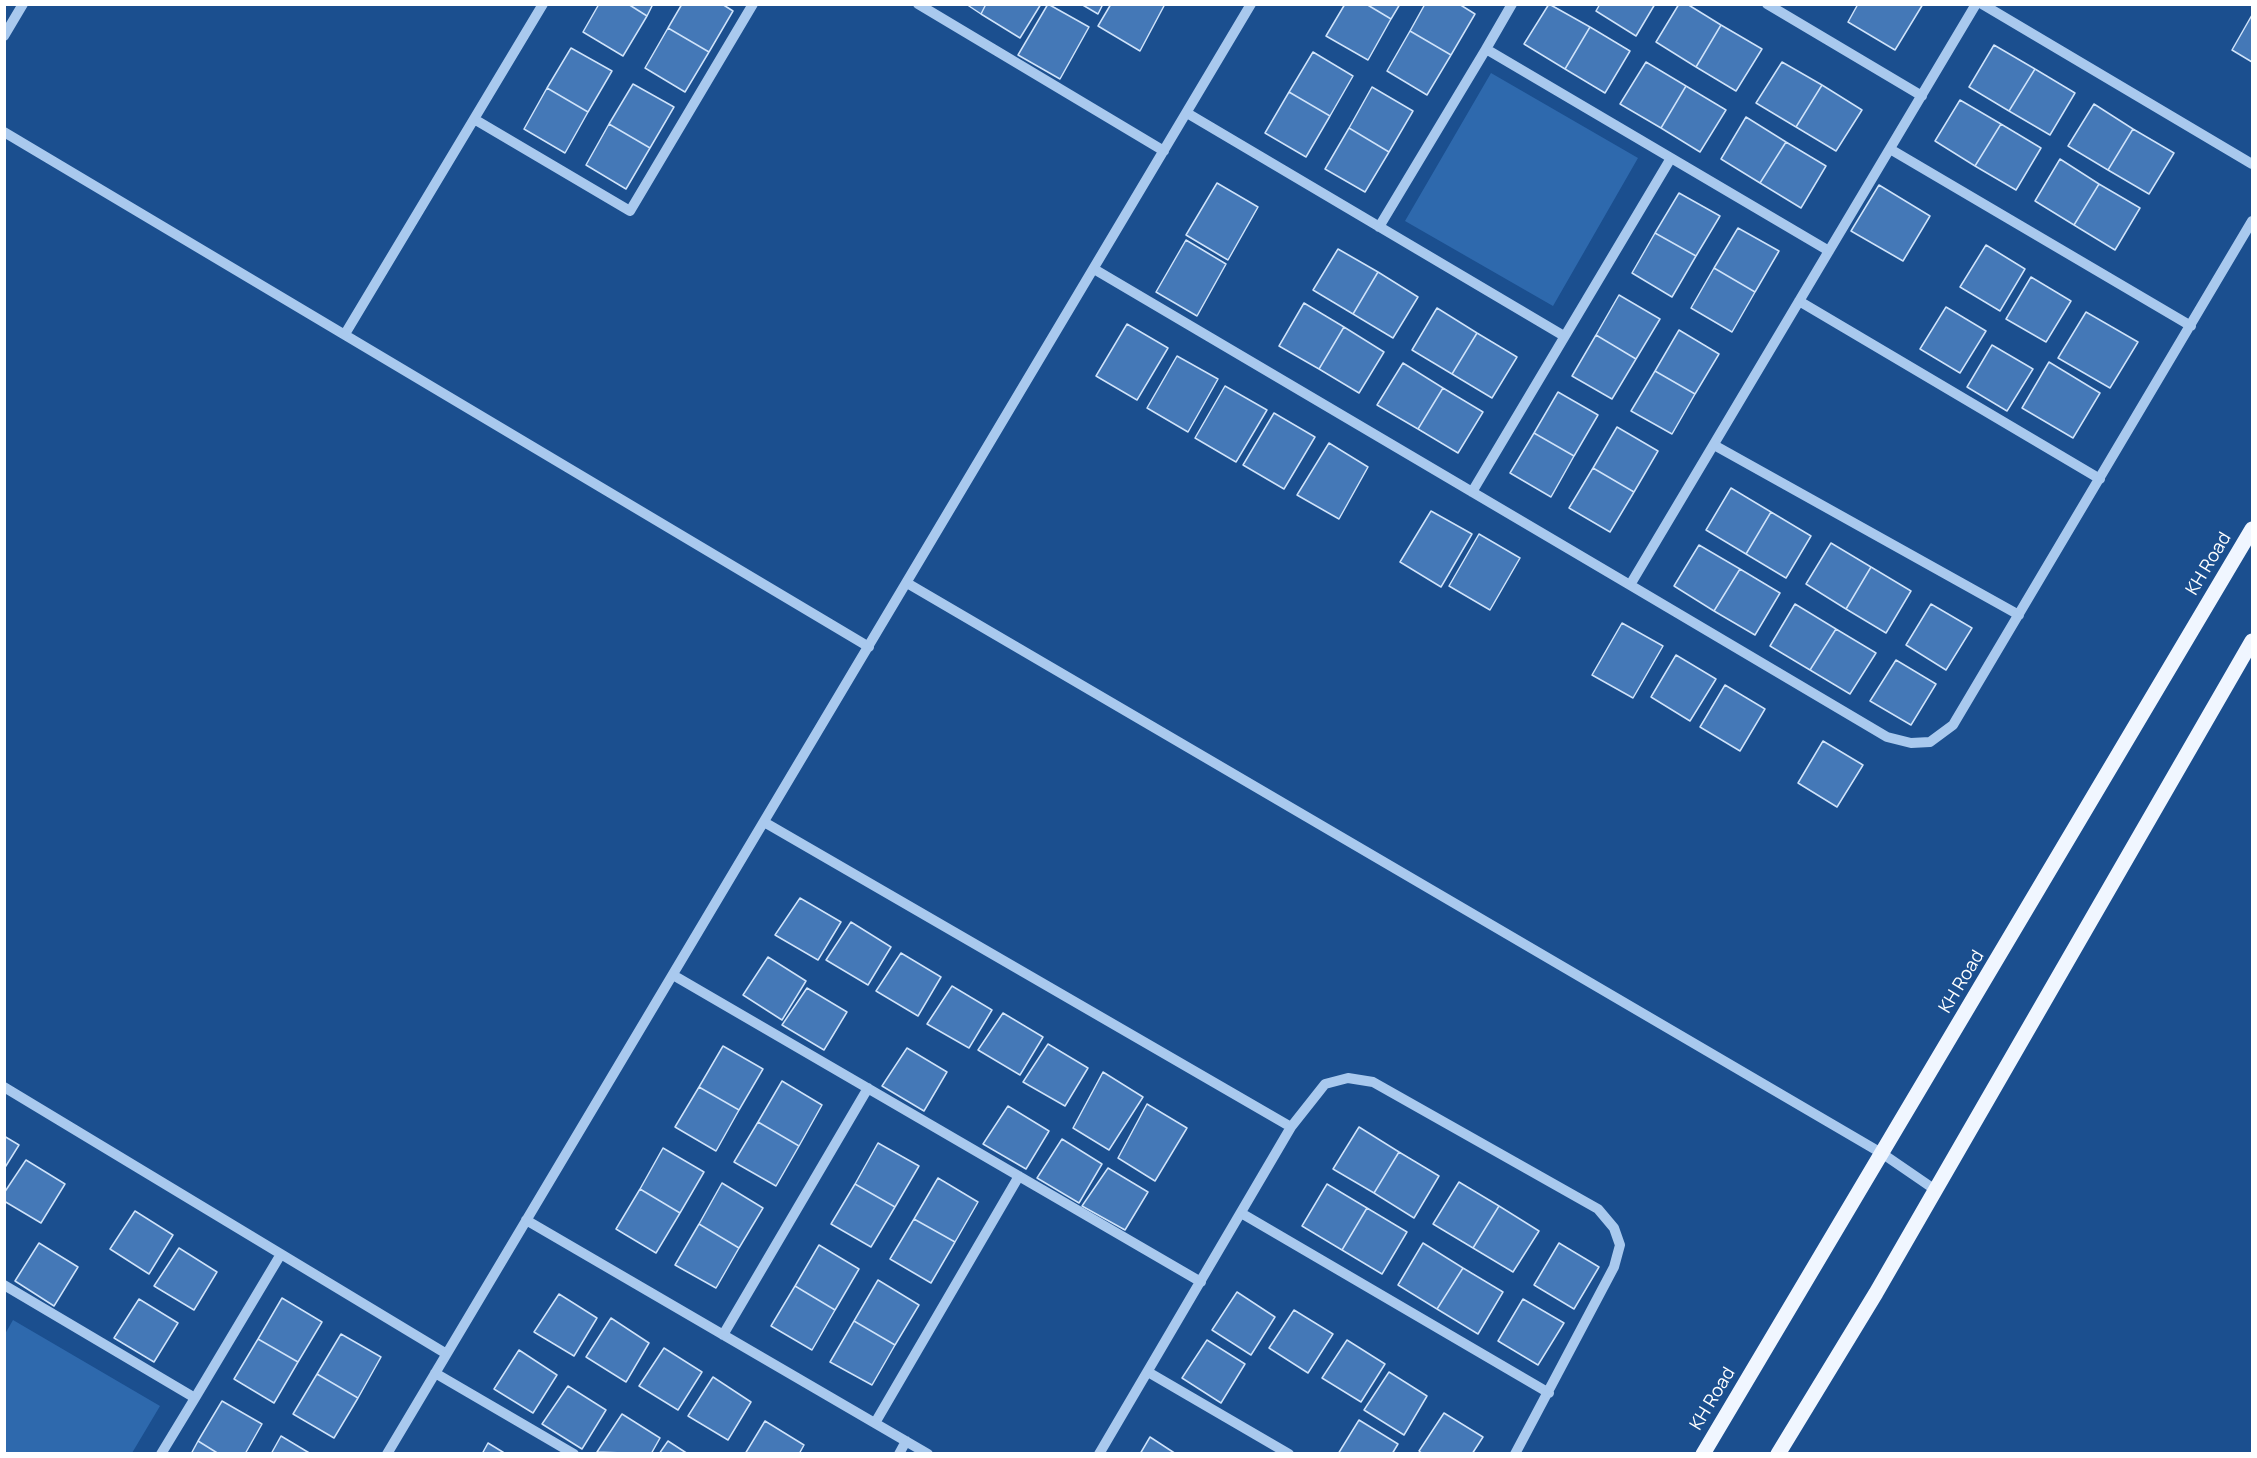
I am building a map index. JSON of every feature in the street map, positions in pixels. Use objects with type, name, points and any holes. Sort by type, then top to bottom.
[{"type":"main road","name":"KH Road","points":[[1703,1454],[2253,529]]},
{"type":"main road","points":[[1778,1454],[1876,1293],[1934,1189],[2253,641]]},
{"type":"street","points":[[4,36],[23,4]]},
{"type":"street","points":[[345,334],[543,4]]},
{"type":"street","points":[[474,119],[630,211],[753,4]]},
{"type":"street","points":[[918,4],[1164,151]]},
{"type":"street","points":[[387,1454],[1251,4]]},
{"type":"street","points":[[1379,227],[1512,4]]},
{"type":"street","points":[[1767,4],[1922,96]]},
{"type":"street","points":[[1630,585],[1976,4]]},
{"type":"street","points":[[1982,4],[2253,164]]},
{"type":"street","points":[[1486,49],[1829,251]]},
{"type":"street","points":[[1187,113],[1564,336]]},
{"type":"street","points":[[4,132],[869,647]]},
{"type":"street","points":[[1890,148],[2191,326]]},
{"type":"street","points":[[1472,492],[1671,158]]},
{"type":"street","points":[[1094,269],[1855,719],[1887,737],[1911,742],[1930,742],[1953,725],[2253,221]]},
{"type":"street","points":[[1799,301],[2100,479]]},
{"type":"street","points":[[1714,445],[2019,615]]},
{"type":"street","points":[[907,583],[1883,1154],[1934,1189]]},
{"type":"street","points":[[764,822],[1291,1127]]},
{"type":"street","points":[[673,975],[1200,1282]]},
{"type":"street","points":[[1100,1454],[1291,1127],[1325,1084],[1348,1078],[1374,1082],[1598,1209],[1614,1228],[1620,1245],[1614,1267],[1515,1454]]},
{"type":"street","points":[[4,1086],[446,1353]]},
{"type":"street","points":[[723,1335],[868,1088]]},
{"type":"street","points":[[875,1423],[1019,1176]]},
{"type":"street","points":[[1241,1213],[1549,1393]]},
{"type":"street","points":[[526,1220],[928,1454]]},
{"type":"street","points":[[161,1454],[281,1254]]},
{"type":"street","points":[[4,1285],[195,1398]]},
{"type":"street","points":[[1148,1372],[1289,1454]]},
{"type":"street","points":[[435,1373],[574,1454]]},
{"type":"street","points":[[899,1454],[906,1441]]},
{"type":"shaded area","points":[[1491,73],[1638,158],[1553,306],[1405,221]]},
{"type":"shaded area","points":[[13,1320],[160,1406],[132,1453],[5,1453],[5,1334]]},
{"type":"building","points":[[599,4],[628,4],[647,16],[623,56],[583,32]]},
{"type":"building","points":[[628,4],[653,4],[647,16]]},
{"type":"building","points":[[682,4],[722,4],[733,11],[709,52],[668,28]]},
{"type":"building","points":[[966,4],[986,4],[981,14]]},
{"type":"building","points":[[986,4],[1041,4],[1020,38],[981,14]]},
{"type":"building","points":[[1048,4],[1089,27],[1060,79],[1018,55]]},
{"type":"building","points":[[1081,4],[1103,4],[1098,14]]},
{"type":"building","points":[[1111,4],[1165,4],[1140,51],[1098,26]]},
{"type":"building","points":[[1345,4],[1366,4],[1391,19],[1368,60],[1326,36]]},
{"type":"building","points":[[1366,4],[1400,4],[1391,19]]},
{"type":"building","points":[[1425,4],[1459,4],[1475,14],[1451,55],[1410,31]]},
{"type":"building","points":[[1549,4],[1590,27],[1565,69],[1524,44]]},
{"type":"building","points":[[1600,4],[1655,4],[1636,36],[1596,11]]},
{"type":"building","points":[[1679,4],[1687,4],[1721,25],[1696,67],[1656,42]]},
{"type":"building","points":[[1858,4],[1923,4],[1895,50],[1848,22]]},
{"type":"building","points":[[2252,15],[2252,62],[2232,50]]},
{"type":"building","points":[[1721,25],[1762,49],[1736,91],[1696,67]]},
{"type":"building","points":[[1590,27],[1630,51],[1605,93],[1565,69]]},
{"type":"building","points":[[668,28],[709,52],[685,92],[645,68]]},
{"type":"building","points":[[1410,31],[1451,55],[1427,95],[1387,71]]},
{"type":"building","points":[[1994,45],[2035,69],[2009,111],[1969,87]]},
{"type":"building","points":[[571,48],[612,71],[588,112],[547,88]]},
{"type":"building","points":[[1313,52],[1353,76],[1330,116],[1289,92]]},
{"type":"building","points":[[1646,62],[1686,86],[1661,128],[1620,104]]},
{"type":"building","points":[[1782,62],[1822,85],[1796,127],[1756,103]]},
{"type":"building","points":[[2035,69],[2075,93],[2050,135],[2009,111]]},
{"type":"building","points":[[633,84],[674,107],[650,148],[609,124]]},
{"type":"building","points":[[1822,85],[1862,110],[1836,151],[1796,127]]},
{"type":"building","points":[[1686,86],[1726,110],[1700,152],[1661,128]]},
{"type":"building","points":[[1372,87],[1413,111],[1389,152],[1349,128]]},
{"type":"building","points":[[547,88],[588,112],[565,153],[524,129]]},
{"type":"building","points":[[1289,92],[1330,116],[1306,157],[1265,133]]},
{"type":"building","points":[[1960,100],[2001,124],[1975,166],[1935,141]]},
{"type":"building","points":[[2094,104],[2133,129],[2108,170],[2068,146]]},
{"type":"building","points":[[1746,117],[1786,142],[1760,183],[1721,159]]},
{"type":"building","points":[[609,124],[650,148],[626,189],[586,165]]},
{"type":"building","points":[[2001,124],[2041,148],[2016,190],[1975,166]]},
{"type":"building","points":[[1349,128],[1389,152],[1365,192],[1325,169]]},
{"type":"building","points":[[2133,129],[2174,153],[2149,194],[2108,170]]},
{"type":"building","points":[[1786,142],[1826,166],[1801,208],[1760,183]]},
{"type":"building","points":[[2060,159],[2099,184],[2074,225],[2035,201]]},
{"type":"building","points":[[1217,183],[1258,207],[1228,260],[1186,235]]},
{"type":"building","points":[[2099,184],[2140,208],[2115,250],[2074,225]]},
{"type":"building","points":[[1879,185],[1930,216],[1903,261],[1851,231]]},
{"type":"building","points":[[1679,193],[1720,216],[1696,256],[1655,233]]},
{"type":"building","points":[[1738,228],[1779,251],[1755,292],[1714,268]]},
{"type":"building","points":[[1655,233],[1696,256],[1672,297],[1632,273]]},
{"type":"building","points":[[1186,240],[1226,264],[1197,316],[1156,292]]},
{"type":"building","points":[[1986,245],[2025,269],[2000,311],[1960,287]]},
{"type":"building","points":[[1338,249],[1378,272],[1353,314],[1313,290]]},
{"type":"building","points":[[1714,268],[1755,292],[1732,332],[1691,308]]},
{"type":"building","points":[[1378,272],[1418,297],[1393,338],[1353,314]]},
{"type":"building","points":[[2031,277],[2071,301],[2046,342],[2006,319]]},
{"type":"building","points":[[1619,295],[1660,319],[1636,359],[1596,335]]},
{"type":"building","points":[[1304,303],[1344,327],[1319,369],[1279,346]]},
{"type":"building","points":[[1946,307],[1986,331],[1960,373],[1920,349]]},
{"type":"building","points":[[1437,308],[1477,333],[1452,374],[1412,350]]},
{"type":"building","points":[[2086,312],[2138,342],[2110,388],[2058,358]]},
{"type":"building","points":[[1127,324],[1168,348],[1137,400],[1096,376]]},
{"type":"building","points":[[1344,327],[1384,352],[1359,393],[1319,369]]},
{"type":"building","points":[[1679,330],[1719,354],[1695,394],[1655,371]]},
{"type":"building","points":[[1477,333],[1517,357],[1492,398],[1452,374]]},
{"type":"building","points":[[1596,335],[1636,359],[1612,399],[1572,376]]},
{"type":"building","points":[[1992,345],[2033,369],[2007,411],[1967,387]]},
{"type":"building","points":[[1177,356],[1218,379],[1188,432],[1147,408]]},
{"type":"building","points":[[2049,362],[2100,393],[2073,438],[2022,408]]},
{"type":"building","points":[[1403,363],[1443,388],[1418,429],[1377,405]]},
{"type":"building","points":[[1655,371],[1695,394],[1672,434],[1631,411]]},
{"type":"building","points":[[1225,386],[1267,410],[1236,462],[1195,438]]},
{"type":"building","points":[[1443,388],[1483,412],[1458,453],[1418,429]]},
{"type":"building","points":[[1558,392],[1598,415],[1574,456],[1534,433]]},
{"type":"building","points":[[1274,413],[1315,437],[1284,489],[1243,465]]},
{"type":"building","points":[[1617,427],[1658,451],[1634,492],[1593,468]]},
{"type":"building","points":[[1534,433],[1574,456],[1551,497],[1510,473]]},
{"type":"building","points":[[1329,443],[1368,467],[1339,519],[1297,495]]},
{"type":"building","points":[[1593,468],[1634,492],[1610,532],[1569,508]]},
{"type":"building","points":[[1731,488],[1771,512],[1746,554],[1706,530]]},
{"type":"building","points":[[1431,511],[1472,534],[1441,587],[1400,562]]},
{"type":"building","points":[[1771,512],[1811,536],[1786,578],[1746,554]]},
{"type":"building","points":[[1479,534],[1520,558],[1490,610],[1449,586]]},
{"type":"building","points":[[1831,543],[1871,567],[1846,609],[1806,584]]},
{"type":"building","points":[[1699,545],[1740,569],[1714,611],[1674,586]]},
{"type":"building","points":[[1871,567],[1911,591],[1886,633],[1846,609]]},
{"type":"building","points":[[1740,569],[1780,593],[1755,635],[1714,611]]},
{"type":"building","points":[[1795,604],[1836,629],[1810,670],[1770,646]]},
{"type":"building","points":[[1931,604],[1972,628],[1946,670],[1906,645]]},
{"type":"building","points":[[1622,623],[1663,646],[1633,698],[1592,675]]},
{"type":"building","points":[[1836,629],[1876,653],[1850,694],[1810,670]]},
{"type":"building","points":[[1676,655],[1716,679],[1690,721],[1651,697]]},
{"type":"building","points":[[1896,660],[1936,684],[1911,725],[1870,701]]},
{"type":"building","points":[[1725,685],[1765,709],[1740,751],[1700,727]]},
{"type":"building","points":[[1823,741],[1863,765],[1837,807],[1798,783]]},
{"type":"building","points":[[800,898],[841,922],[818,960],[775,935]]},
{"type":"building","points":[[851,922],[891,947],[868,985],[826,960]]},
{"type":"building","points":[[901,953],[941,977],[918,1016],[876,991]]},
{"type":"building","points":[[768,957],[806,981],[782,1020],[743,995]]},
{"type":"building","points":[[952,986],[992,1010],[969,1048],[927,1024]]},
{"type":"building","points":[[807,988],[847,1012],[824,1050],[782,1025]]},
{"type":"building","points":[[1003,1013],[1043,1037],[1020,1075],[978,1050]]},
{"type":"building","points":[[1048,1044],[1088,1068],[1065,1106],[1023,1082]]},
{"type":"building","points":[[723,1046],[763,1069],[739,1110],[699,1087]]},
{"type":"building","points":[[907,1048],[947,1072],[924,1111],[882,1086]]},
{"type":"building","points":[[1103,1072],[1143,1097],[1109,1150],[1073,1128]]},
{"type":"building","points":[[782,1081],[822,1105],[799,1146],[758,1122]]},
{"type":"building","points":[[699,1087],[739,1110],[716,1151],[675,1127]]},
{"type":"building","points":[[1147,1104],[1187,1128],[1155,1181],[1118,1158]]},
{"type":"building","points":[[1008,1106],[1049,1131],[1026,1169],[983,1144]]},
{"type":"building","points":[[758,1122],[799,1146],[776,1186],[734,1162]]},
{"type":"building","points":[[1359,1127],[1399,1152],[1374,1193],[1333,1169]]},
{"type":"building","points":[[4,1136],[19,1145],[4,1169]]},
{"type":"building","points":[[1062,1139],[1102,1164],[1079,1203],[1037,1178]]},
{"type":"building","points":[[878,1143],[919,1166],[895,1207],[855,1184]]},
{"type":"building","points":[[663,1148],[704,1172],[680,1213],[640,1189]]},
{"type":"building","points":[[1399,1152],[1439,1176],[1414,1218],[1374,1193]]},
{"type":"building","points":[[26,1160],[65,1184],[41,1223],[4,1201],[4,1193]]},
{"type":"building","points":[[1108,1168],[1148,1192],[1125,1230],[1082,1206]]},
{"type":"building","points":[[938,1178],[978,1202],[955,1242],[914,1219]]},
{"type":"building","points":[[1459,1182],[1499,1206],[1473,1248],[1433,1224]]},
{"type":"building","points":[[722,1183],[763,1208],[739,1248],[699,1224]]},
{"type":"building","points":[[855,1184],[895,1207],[871,1247],[831,1224]]},
{"type":"building","points":[[1327,1184],[1367,1208],[1342,1250],[1302,1226]]},
{"type":"building","points":[[640,1189],[680,1213],[656,1253],[616,1229]]},
{"type":"building","points":[[1499,1206],[1539,1231],[1513,1272],[1473,1248]]},
{"type":"building","points":[[1367,1208],[1407,1232],[1382,1274],[1342,1250]]},
{"type":"building","points":[[135,1211],[173,1235],[149,1274],[110,1249]]},
{"type":"building","points":[[914,1219],[955,1242],[931,1283],[890,1259]]},
{"type":"building","points":[[699,1224],[739,1248],[716,1288],[675,1265]]},
{"type":"building","points":[[39,1243],[78,1267],[54,1306],[15,1281]]},
{"type":"building","points":[[1423,1243],[1463,1268],[1437,1309],[1398,1285]]},
{"type":"building","points":[[1559,1243],[1599,1267],[1574,1309],[1534,1285]]},
{"type":"building","points":[[819,1245],[859,1269],[835,1310],[795,1286]]},
{"type":"building","points":[[179,1248],[217,1272],[194,1310],[154,1286]]},
{"type":"building","points":[[1463,1268],[1503,1292],[1478,1334],[1437,1309]]},
{"type":"building","points":[[878,1280],[919,1305],[895,1345],[854,1321]]},
{"type":"building","points":[[795,1286],[835,1310],[812,1350],[771,1326]]},
{"type":"building","points":[[1237,1292],[1275,1317],[1251,1355],[1212,1330]]},
{"type":"building","points":[[559,1294],[597,1318],[574,1356],[534,1332]]},
{"type":"building","points":[[282,1298],[322,1322],[298,1362],[258,1339]]},
{"type":"building","points":[[139,1299],[178,1323],[154,1362],[114,1338]]},
{"type":"building","points":[[1523,1299],[1564,1323],[1538,1365],[1498,1341]]},
{"type":"building","points":[[1294,1310],[1333,1334],[1308,1373],[1269,1348]]},
{"type":"building","points":[[611,1318],[649,1343],[626,1382],[586,1357]]},
{"type":"building","points":[[854,1321],[895,1345],[872,1385],[830,1362]]},
{"type":"building","points":[[341,1334],[381,1357],[358,1398],[317,1374]]},
{"type":"building","points":[[258,1339],[298,1362],[274,1403],[234,1379]]},
{"type":"building","points":[[1207,1340],[1245,1364],[1221,1403],[1182,1378]]},
{"type":"building","points":[[1347,1340],[1385,1364],[1361,1402],[1322,1378]]},
{"type":"building","points":[[664,1348],[702,1372],[678,1410],[639,1386]]},
{"type":"building","points":[[519,1350],[557,1375],[533,1413],[494,1389]]},
{"type":"building","points":[[1389,1372],[1427,1396],[1404,1435],[1364,1410]]},
{"type":"building","points":[[317,1374],[358,1398],[334,1438],[293,1414]]},
{"type":"building","points":[[713,1377],[751,1402],[728,1440],[688,1416]]},
{"type":"building","points":[[568,1386],[606,1410],[582,1449],[542,1424]]},
{"type":"building","points":[[222,1401],[262,1424],[245,1454],[219,1454],[198,1441]]},
{"type":"building","points":[[1444,1413],[1483,1437],[1472,1454],[1423,1454],[1419,1451]]},
{"type":"building","points":[[622,1414],[660,1438],[651,1454],[597,1452]]},
{"type":"building","points":[[1359,1420],[1398,1444],[1392,1454],[1338,1454]]},
{"type":"building","points":[[765,1421],[804,1445],[799,1454],[745,1454]]},
{"type":"building","points":[[281,1436],[311,1454],[271,1454]]},
{"type":"building","points":[[1150,1437],[1176,1454],[1140,1454]]},
{"type":"building","points":[[198,1441],[219,1454],[191,1454]]},
{"type":"building","points":[[668,1441],[688,1454],[659,1454]]},
{"type":"building","points":[[488,1443],[506,1454],[482,1454]]}]
